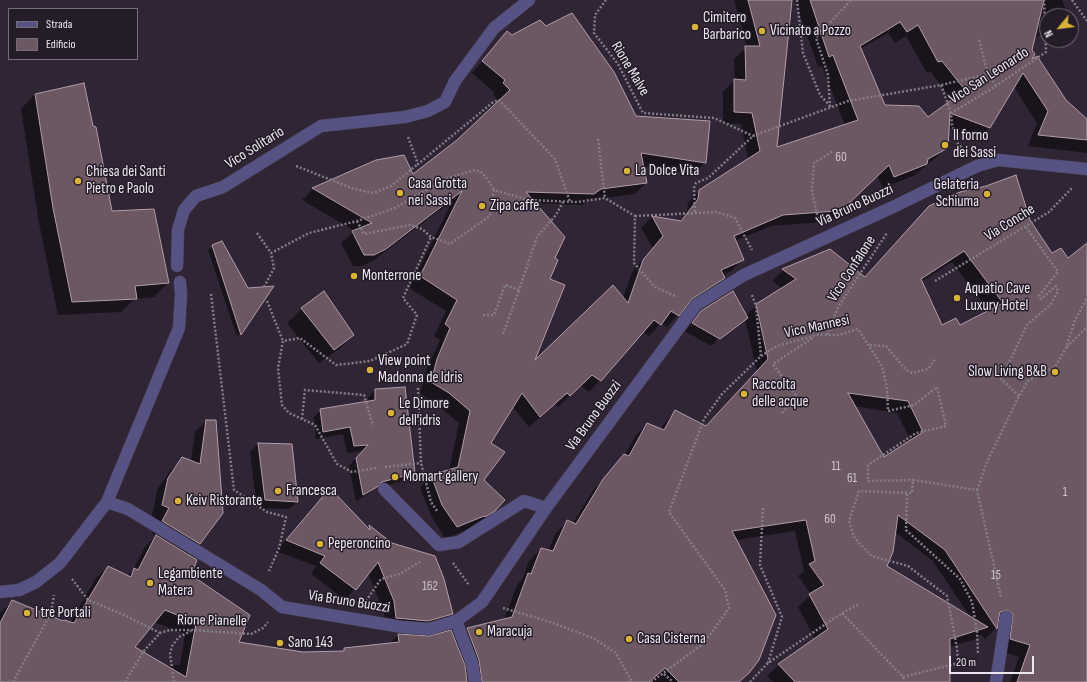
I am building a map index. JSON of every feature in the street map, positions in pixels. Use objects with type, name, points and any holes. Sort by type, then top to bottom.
[{"type":"street","name":"Vico Solitario","points":[[177,266],[178,230],[184,210],[196,196],[223,187],[321,126],[405,116],[428,111],[444,102],[455,81],[494,28],[529,0]]},
{"type":"street","name":"Via Bruno Buozzi","points":[[107,502],[128,509],[260,590],[282,607],[402,627],[429,629],[456,620],[482,602],[546,508],[696,306],[744,275],[893,207],[977,166],[998,160],[1085,168]]},
{"type":"street","points":[[0,592],[19,590],[36,582],[60,563],[107,502],[179,328],[180,282]]},
{"type":"street","points":[[384,489],[439,545],[459,542],[524,501],[546,508]]},
{"type":"street","points":[[996,682],[1006,617]]},
{"type":"street","points":[[456,620],[472,663],[475,682]]},
{"type":"path","name":"Rione Malve","points":[[606,0],[595,15],[594,33],[618,64],[643,113],[714,118],[753,136]]},
{"type":"path","points":[[797,0],[803,53],[820,95],[830,107]]},
{"type":"path","points":[[830,107],[828,75],[816,38],[851,0]]},
{"type":"path","name":"Vico San Leonardo","points":[[977,166],[958,144],[952,125],[951,113],[996,86],[1046,52],[1044,0]]},
{"type":"path","points":[[1072,0],[1087,21]]},
{"type":"path","points":[[979,40],[988,74],[996,86]]},
{"type":"path","points":[[694,212],[694,188],[696,183],[708,178],[753,136],[848,101],[941,85],[988,74]]},
{"type":"path","points":[[941,85],[951,113]]},
{"type":"path","points":[[314,174],[354,189],[374,193],[391,186],[492,103],[499,100],[555,159],[570,202]]},
{"type":"path","points":[[405,116],[408,141],[418,164]]},
{"type":"path","points":[[598,139],[605,198]]},
{"type":"path","points":[[823,239],[812,191],[814,163],[833,151]]},
{"type":"path","name":"Via Conche","points":[[935,281],[1026,228],[1049,212],[1070,192],[1085,168]]},
{"type":"path","points":[[271,253],[309,233],[357,222],[396,208],[445,179],[475,170],[481,172],[486,177],[494,190],[490,216],[450,244],[431,238],[422,229],[410,225],[364,234],[357,222]]},
{"type":"path","points":[[494,190],[529,200],[570,202],[605,198],[635,216],[717,212],[735,218],[761,267]]},
{"type":"path","points":[[503,334],[537,237],[556,215],[563,202]]},
{"type":"path","points":[[635,216],[634,263],[655,286],[666,293]]},
{"type":"path","points":[[1019,396],[1001,379],[1027,325],[1051,304],[1058,291],[1056,286],[1041,299],[1039,296],[1058,272],[1026,228]]},
{"type":"path","points":[[257,233],[271,253],[274,268],[264,286]]},
{"type":"path","name":"Vico Confalone","points":[[827,335],[838,307],[886,237]]},
{"type":"path","points":[[283,341],[300,338],[336,365],[370,361],[407,344],[416,315],[403,298],[431,238]]},
{"type":"path","points":[[744,275],[756,306],[760,356]]},
{"type":"path","points":[[483,315],[494,315],[505,285],[519,290]]},
{"type":"path","points":[[211,294],[234,490],[267,512],[286,517],[279,548]]},
{"type":"path","points":[[1006,617],[977,490],[988,462],[1019,396],[1028,381],[1055,367],[1066,348],[1075,320],[1087,298]]},
{"type":"path","points":[[267,301],[283,341],[278,368],[282,405],[289,413],[315,425],[337,464],[352,472]]},
{"type":"path","points":[[1066,348],[1087,327]]},
{"type":"path","name":"Vico Mannesi","points":[[664,674],[704,643],[729,608],[725,590],[669,512],[704,419],[722,394],[760,356],[777,346],[817,335],[839,335],[858,329],[870,345],[882,366],[887,388],[888,411],[914,405],[937,387],[946,426],[916,433],[868,465],[868,481],[913,480]]},
{"type":"path","points":[[782,413],[797,397],[773,364],[817,335]]},
{"type":"path","points":[[870,345],[886,346],[906,370],[912,373],[928,369],[936,358]]},
{"type":"path","points":[[418,388],[421,462],[431,502],[439,514]]},
{"type":"path","points":[[302,420],[305,390],[364,395],[373,426]]},
{"type":"path","points":[[903,677],[958,663],[958,648],[947,596],[908,566],[872,556],[854,537],[849,521],[859,491],[912,493],[913,480],[977,490]]},
{"type":"path","points":[[907,494],[906,530],[960,579],[972,602],[978,654]]},
{"type":"path","points":[[763,508],[760,565],[782,617],[768,663]]},
{"type":"path","points":[[439,545],[482,602],[547,621],[592,638],[616,653],[632,682]]},
{"type":"path","points":[[353,620],[381,579],[400,574],[421,561]]},
{"type":"path","name":"Rione Pianelle","points":[[60,563],[88,600],[122,614],[160,634]]},
{"type":"path","points":[[750,682],[768,663],[842,613],[859,604]]},
{"type":"path","points":[[13,682],[51,613]]},
{"type":"path","points":[[842,613],[903,677],[904,682]]},
{"type":"path","name":"Rione Pianelle","points":[[124,681],[143,652],[160,634],[170,630],[251,634],[263,628]]},
{"type":"path","points":[[174,682],[170,654],[172,646],[180,637],[194,630]]},
{"type":"path","points":[[652,682],[664,674],[673,682]]},
{"type":"building","points":[[748,0],[792,0],[777,147],[858,120],[833,55],[829,57],[810,0],[1044,0],[1042,8],[1039,8],[1039,21],[1032,50],[1035,54],[1032,59],[1037,56],[1066,100],[1087,119],[1087,140],[1038,135],[1048,111],[1023,73],[990,128],[950,113],[948,148],[928,159],[927,164],[894,177],[889,165],[843,209],[836,211],[783,215],[734,236],[744,260],[721,270],[725,278],[692,299],[679,316],[671,311],[661,325],[654,320],[601,381],[592,375],[570,396],[567,393],[540,417],[522,393],[491,443],[505,452],[484,480],[505,500],[495,511],[485,517],[484,516],[457,527],[442,505],[431,475],[458,467],[470,411],[449,393],[431,382],[437,359],[450,328],[445,324],[457,300],[420,276],[462,191],[386,249],[374,255],[364,255],[352,231],[372,223],[312,188],[376,160],[404,155],[413,174],[457,140],[510,90],[503,83],[505,80],[482,61],[507,31],[512,35],[540,20],[546,26],[572,13],[614,72],[636,116],[710,121],[706,163],[641,153],[647,183],[601,189],[594,194],[526,192],[565,237],[555,258],[558,260],[550,279],[565,285],[535,360],[613,285],[628,303],[643,260],[663,236],[652,216],[681,221],[698,199],[699,190],[760,151],[752,113],[734,112],[734,79],[746,80],[745,46],[760,46]],"holes":[[[900,22],[907,32],[918,25],[938,62],[942,61],[965,90],[928,117],[919,106],[885,105],[860,46]]]},
{"type":"building","name":"Chiesa dei Santi Pietro e Paolo","points":[[84,83],[93,126],[96,127],[112,211],[154,209],[169,283],[135,286],[137,299],[72,302],[53,208],[35,94]]},
{"type":"building","points":[[1016,175],[1030,220],[1052,253],[1061,248],[1068,258],[1087,243],[1087,682],[1017,682],[1030,645],[1010,639],[1013,614],[1007,610],[1000,612],[997,629],[945,550],[898,515],[893,552],[887,566],[988,627],[950,639],[950,682],[795,682],[778,664],[828,629],[809,594],[824,585],[809,564],[815,561],[806,520],[732,531],[776,615],[759,660],[749,673],[739,682],[679,682],[665,668],[649,682],[482,682],[479,660],[467,628],[512,617],[528,573],[531,574],[541,548],[553,551],[567,520],[576,524],[603,479],[624,454],[629,456],[647,423],[664,430],[675,410],[706,426],[768,359],[756,304],[796,279],[782,269],[830,249],[865,277],[929,206],[960,192],[986,186]],"holes":[[[964,251],[1003,303],[960,325],[956,318],[942,325],[921,279]],[[848,393],[908,401],[923,432],[884,457]]]},
{"type":"building","points":[[222,241],[248,288],[274,286],[241,335],[212,245]]},
{"type":"building","points":[[324,291],[354,335],[334,350],[301,308]]},
{"type":"building","points":[[733,291],[748,318],[720,339],[692,323],[701,311]]},
{"type":"building","points":[[405,387],[415,473],[382,482],[377,487],[363,495],[356,458],[368,445],[354,446],[350,427],[323,432],[320,409],[375,400],[375,389]]},
{"type":"building","points":[[206,420],[216,420],[223,513],[200,544],[162,521],[169,508],[162,505],[168,478],[182,457],[200,464]]},
{"type":"building","points":[[258,443],[292,444],[298,502],[265,500]]},
{"type":"building","points":[[330,488],[370,530],[369,525],[392,543],[435,556],[444,579],[453,614],[428,621],[396,618],[394,601],[378,562],[356,590],[320,563],[325,556],[286,540]]},
{"type":"building","points":[[156,535],[197,560],[191,575],[250,615],[239,642],[303,652],[344,651],[344,648],[399,642],[398,634],[429,636],[451,630],[465,665],[467,682],[0,682],[0,623],[12,600],[63,621],[74,623],[108,566],[131,577],[134,568],[138,570]],"holes":[[[165,610],[196,623],[186,677],[135,647]]]},
{"type":"place","name":"Cimitero Barbarico","points":[[695,27]]},
{"type":"place","name":"Vicinato a Pozzo","points":[[762,31]]},
{"type":"place","name":"Il forno dei Sassi","points":[[945,145]]},
{"type":"place","name":"La Dolce Vita","points":[[627,171]]},
{"type":"place","name":"Chiesa dei Santi Pietro e Paolo","points":[[78,181]]},
{"type":"place","name":"Casa Grotta nei Sassi","points":[[400,193]]},
{"type":"place","name":"Gelateria Schiuma","points":[[987,194]]},
{"type":"place","name":"Zipa caffe","points":[[482,206]]},
{"type":"place","name":"Monterrone","points":[[354,276]]},
{"type":"place","name":"Aquatio Cave Luxury Hotel","points":[[957,298]]},
{"type":"place","name":"View point Madonna de Idris","points":[[370,370]]},
{"type":"place","name":"Slow Living B&B","points":[[1055,372]]},
{"type":"place","name":"Raccolta delle acque","points":[[744,394]]},
{"type":"place","name":"Le Dimore dell'idris","points":[[391,413]]},
{"type":"place","name":"Momart gallery","points":[[395,477]]},
{"type":"place","name":"Francesca","points":[[278,491]]},
{"type":"place","name":"Keiv Ristorante","points":[[178,501]]},
{"type":"place","name":"Peperoncino","points":[[320,544]]},
{"type":"place","name":"Legambiente Matera","points":[[150,583]]},
{"type":"place","name":"I tre Portali","points":[[27,613]]},
{"type":"place","name":"Maracuja","points":[[479,632]]},
{"type":"place","name":"Casa Cisterna","points":[[629,639]]},
{"type":"place","name":"Sano 143","points":[[280,643]]}]
